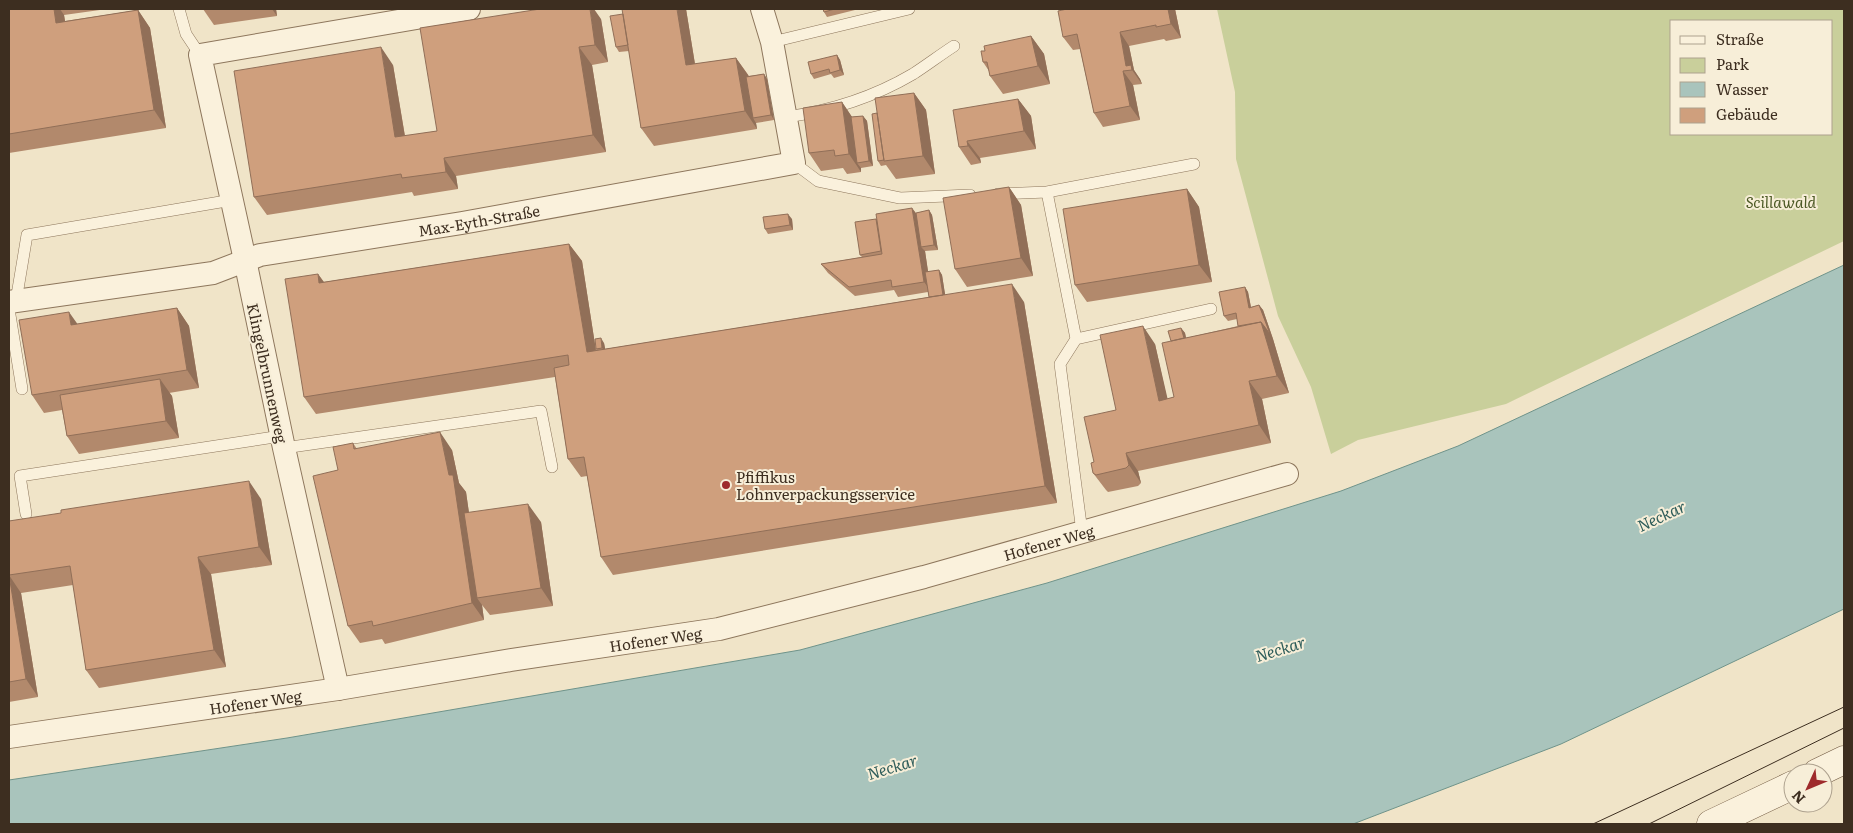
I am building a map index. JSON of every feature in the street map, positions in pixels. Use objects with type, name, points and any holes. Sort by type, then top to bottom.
[{"type":"main road","points":[[1711,824],[1783,789]]},
{"type":"street","points":[[200,55],[469,9]]},
{"type":"street","points":[[762,9],[772,42],[794,163]]},
{"type":"street","name":"Klingelbrunnenweg","points":[[200,55],[245,260],[282,442],[338,690]]},
{"type":"street","name":"Max-Eyth-Straße","points":[[11,304],[213,273],[260,254],[462,223],[794,163]]},
{"type":"street","name":"Hofener Weg","points":[[9,737],[338,690],[511,660],[719,628],[924,576],[1287,474]]},
{"type":"lane","points":[[179,9],[186,34],[200,55]]},
{"type":"lane","points":[[772,42],[909,9]]},
{"type":"lane","points":[[786,118],[811,114],[878,92],[912,74],[954,46]]},
{"type":"lane","points":[[794,163],[818,181],[900,198],[1047,192],[1194,164]]},
{"type":"lane","points":[[1047,192],[1076,339],[1060,364],[1082,532]]},
{"type":"lane","points":[[22,389],[11,304],[27,235],[232,200]]},
{"type":"lane","points":[[1076,339],[1211,308]]},
{"type":"lane","points":[[26,514],[20,476],[541,411],[552,467]]},
{"type":"green space","name":"Scillawald","points":[[1217,9],[1844,9],[1844,241],[1506,404],[1358,440],[1331,454],[1311,387],[1278,316],[1236,159],[1235,92]]},
{"type":"water","name":"Neckar","points":[[1844,265],[1844,609],[1561,744],[1353,824],[9,824],[9,780],[287,738],[800,650],[1047,583],[1341,491],[1458,446]]},
{"type":"building","points":[[9,9],[54,9],[56,23],[138,10],[154,110],[9,134]]},
{"type":"building","points":[[540,9],[590,9],[595,45],[579,47],[593,135],[444,158],[446,172],[402,178],[401,174],[254,197],[234,71],[381,47],[395,137],[437,131],[420,28]]},
{"type":"building","points":[[622,9],[677,9],[686,65],[736,58],[745,111],[641,128]]},
{"type":"building","points":[[823,9],[835,9],[824,12]]},
{"type":"building","points":[[1067,9],[1168,9],[1171,24],[1120,32],[1126,66],[1131,65],[1132,70],[1123,71],[1130,106],[1094,113],[1077,34],[1063,37],[1058,11]]},
{"type":"building","points":[[623,14],[628,45],[616,47],[610,16]]},
{"type":"building","points":[[1031,36],[1038,66],[990,76],[987,62],[983,62],[981,51],[985,51],[984,46]]},
{"type":"building","points":[[837,55],[840,70],[830,73],[829,69],[811,74],[808,62]]},
{"type":"building","points":[[764,74],[771,115],[753,118],[746,77]]},
{"type":"building","points":[[914,93],[923,156],[884,161],[875,98]]},
{"type":"building","points":[[1018,99],[1024,131],[967,141],[968,146],[959,147],[953,110]]},
{"type":"building","points":[[842,102],[849,154],[835,156],[834,150],[809,153],[803,108]]},
{"type":"building","points":[[877,113],[884,160],[878,161],[872,114]]},
{"type":"building","points":[[863,116],[869,161],[857,163],[851,117]]},
{"type":"building","points":[[1009,187],[1021,258],[955,269],[943,198]]},
{"type":"building","points":[[1187,189],[1199,265],[1075,285],[1063,209]]},
{"type":"building","points":[[912,208],[924,282],[892,287],[891,280],[849,287],[821,264],[882,254],[876,214]]},
{"type":"building","points":[[929,210],[934,245],[921,247],[916,213]]},
{"type":"building","points":[[788,214],[790,225],[765,229],[763,217]]},
{"type":"building","points":[[876,219],[881,251],[860,255],[855,222]]},
{"type":"building","points":[[569,244],[587,352],[1012,284],[1045,486],[601,557],[584,457],[568,459],[554,368],[569,365],[568,355],[304,397],[285,279],[318,274],[319,283]]},
{"type":"building","points":[[939,270],[943,295],[929,297],[925,272]]},
{"type":"building","points":[[1245,287],[1249,308],[1259,305],[1270,334],[1261,322],[1238,326],[1236,313],[1224,316],[1219,292]]},
{"type":"building","points":[[177,308],[187,370],[32,395],[19,320],[69,312],[71,325]]},
{"type":"building","points":[[1261,322],[1277,376],[1249,381],[1259,425],[1126,453],[1129,465],[1126,468],[1096,475],[1093,473],[1091,463],[1094,462],[1084,417],[1116,410],[1100,335],[1143,326],[1159,401],[1174,397],[1162,343]]},
{"type":"building","points":[[1181,328],[1184,338],[1171,341],[1168,331]]},
{"type":"building","points":[[601,338],[602,348],[596,349],[595,339]]},
{"type":"building","points":[[160,379],[166,421],[67,436],[60,395]]},
{"type":"building","points":[[440,432],[449,475],[453,475],[472,603],[373,626],[372,621],[348,626],[313,476],[338,470],[333,447],[353,443],[354,449]]},
{"type":"building","points":[[249,481],[259,547],[198,557],[214,650],[86,670],[70,566],[9,575],[9,521],[61,513],[61,510]]},
{"type":"building","points":[[528,504],[541,588],[477,598],[464,513]]},
{"type":"building","points":[[9,575],[26,679],[9,682]]},
{"type":"tram line","points":[[1593,824],[1844,707]]},
{"type":"tram line","points":[[1649,824],[1844,728]]},
{"type":"place","name":"Pfiffikus Lohnverpackungsservice","points":[[726,485]]}]
